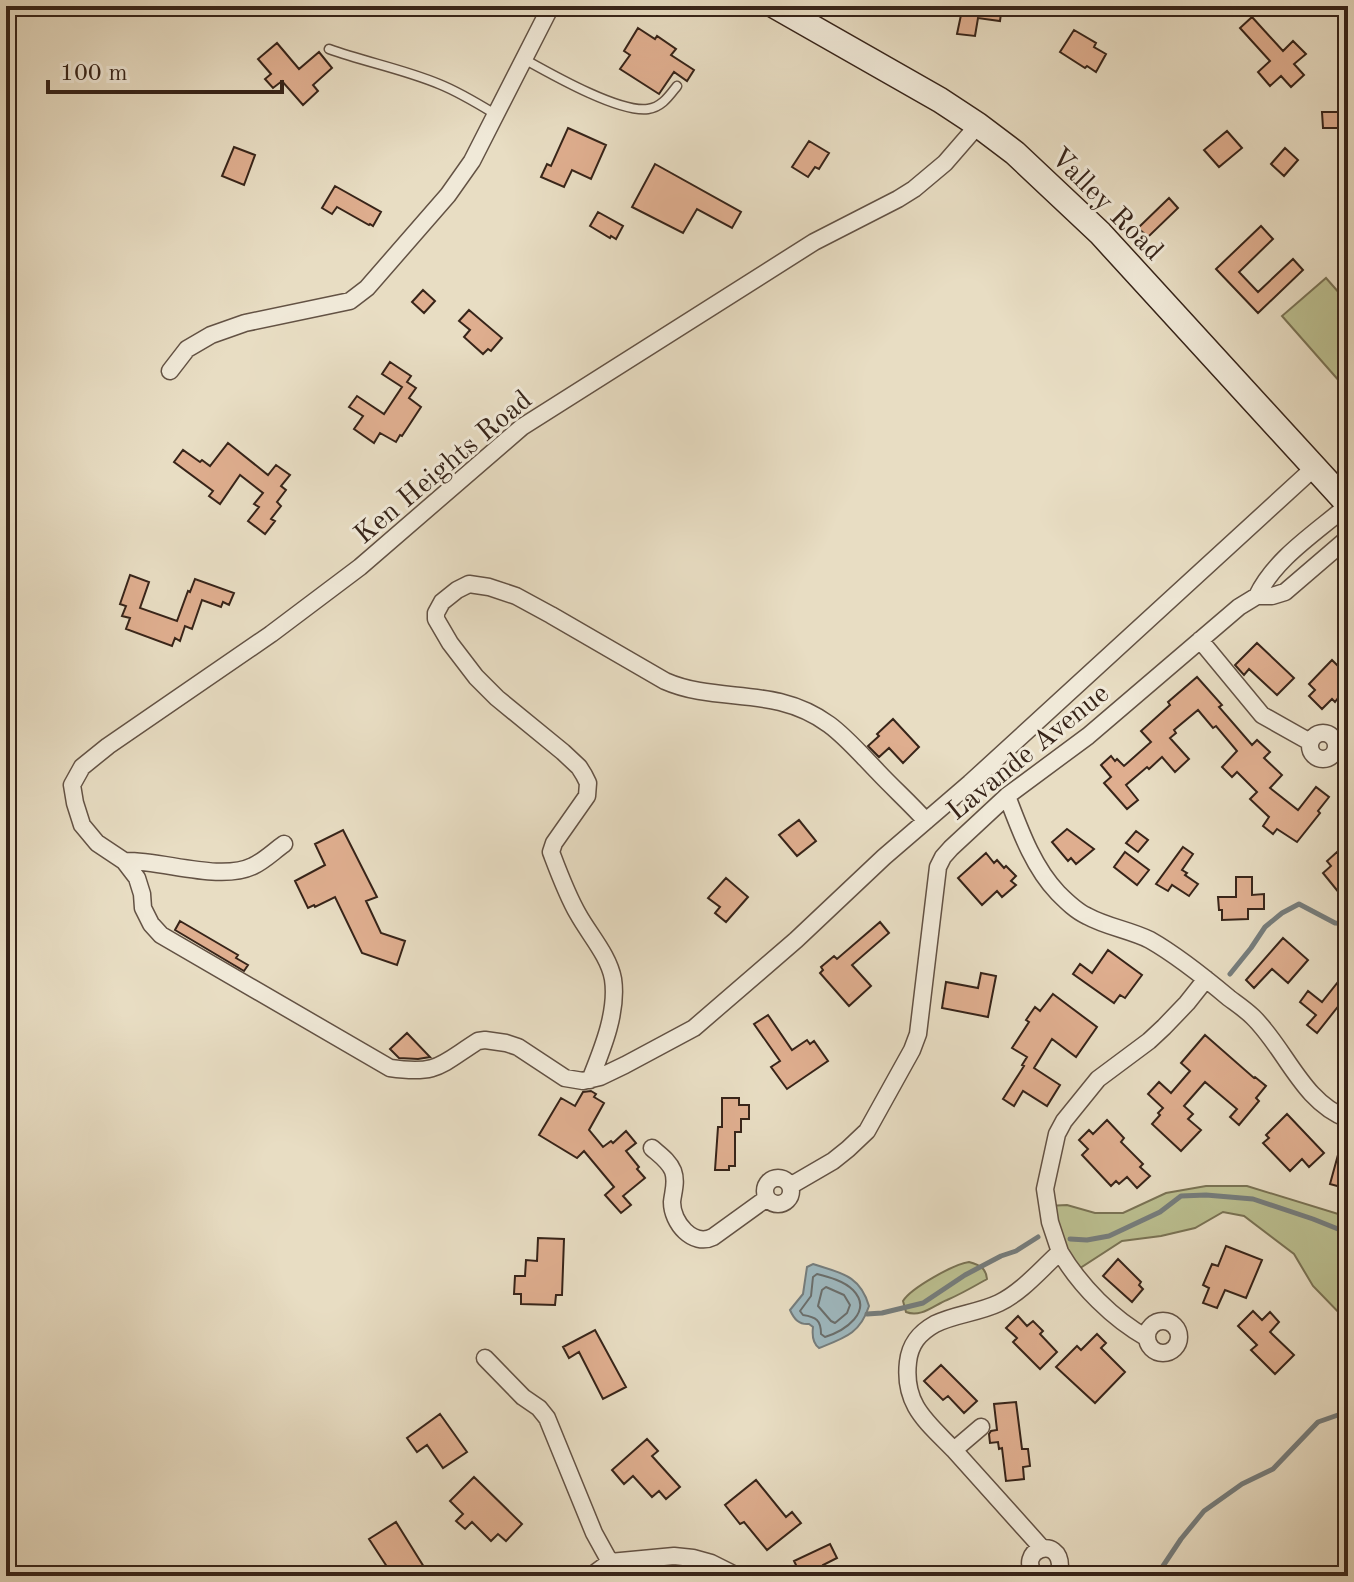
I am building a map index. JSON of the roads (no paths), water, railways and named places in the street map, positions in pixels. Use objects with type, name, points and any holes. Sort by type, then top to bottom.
[{"type":"street","points":[[170,371],[187,349],[220,331],[350,301],[367,288],[458,182],[472,161],[551,6]]},
{"type":"street","name":"Valley Road","points":[[775,6],[940,100],[1015,153],[1075,208],[1348,505]]},
{"type":"street","name":"Ken Heights Road","points":[[124,861],[89,835],[78,815],[72,785],[82,767],[93,757],[271,634],[360,567],[522,427],[802,249],[914,189],[945,163],[978,125]]},
{"type":"street","points":[[124,861],[137,878],[143,908],[151,924],[161,935],[390,1068],[413,1072],[437,1069],[478,1041],[485,1040],[518,1047],[565,1078],[590,1080],[625,1065],[702,1023],[1097,668],[1315,467]]},
{"type":"street","name":"Lavande Avenue","points":[[652,1148],[673,1170],[675,1185],[672,1202],[675,1214],[686,1231],[698,1240],[708,1240],[767,1198],[782,1204],[790,1197],[790,1186],[833,1161],[859,1139],[872,1123],[918,1034],[938,867],[951,848],[1007,796],[1088,736],[1239,607],[1257,596],[1269,575],[1348,505]]},
{"type":"street","name":"Lavande Avenue","points":[[1257,596],[1285,592],[1348,538]]},
{"type":"street","points":[[1305,542],[1328,555]]},
{"type":"street","points":[[590,1080],[610,1017],[613,980],[607,962],[576,911],[551,852],[554,843],[585,801],[588,783],[579,767],[497,698],[457,654],[436,619],[438,608],[451,594],[469,584],[476,584],[516,596],[680,688],[781,702],[816,715],[843,735],[926,821]]},
{"type":"street","points":[[1200,640],[1262,715],[1310,742]]},
{"type":"street","points":[[1007,796],[1037,865],[1071,905],[1089,918],[1151,941],[1206,979],[1253,1017],[1313,1096],[1348,1119]]},
{"type":"street","points":[[124,861],[139,860],[215,873],[230,872],[253,866],[284,844]]},
{"type":"street","points":[[1147,1338],[1128,1326],[1099,1299],[1060,1252],[1050,1222],[1045,1189],[1057,1134],[1064,1121],[1098,1079],[1157,1034],[1206,979]]},
{"type":"street","points":[[1054,1576],[1060,1568],[1059,1557],[1052,1550],[1042,1548],[932,1428],[911,1398],[907,1379],[910,1349],[914,1341],[930,1327],[1007,1298],[1060,1252]]},
{"type":"street","points":[[485,1358],[547,1418],[594,1533],[610,1562]]},
{"type":"street","points":[[954,1450],[981,1427]]},
{"type":"street","points":[[1036,1576],[1030,1562],[1033,1553],[1042,1548]]},
{"type":"street","points":[[591,1576],[610,1562],[659,1557],[693,1558],[737,1576]]},
{"type":"lane","points":[[329,49],[436,83],[496,114]]},
{"type":"lane","points":[[524,59],[577,88],[636,109],[659,105],[677,86]]},
{"type":"water","points":[[813,1264],[855,1281],[869,1306],[856,1329],[819,1348],[813,1339],[813,1327],[797,1321],[790,1310],[803,1294],[807,1267]]},
{"type":"waterway","points":[[1230,974],[1265,927],[1299,904],[1335,923],[1348,924]]},
{"type":"waterway","points":[[1070,1239],[1109,1236],[1160,1212],[1181,1196],[1206,1195],[1253,1199],[1348,1233]]},
{"type":"waterway","points":[[867,1314],[923,1303],[965,1275],[1038,1237]]},
{"type":"waterway","points":[[1163,1576],[1163,1566],[1204,1511],[1242,1484],[1273,1469],[1318,1422],[1338,1415],[1348,1417]]}]
